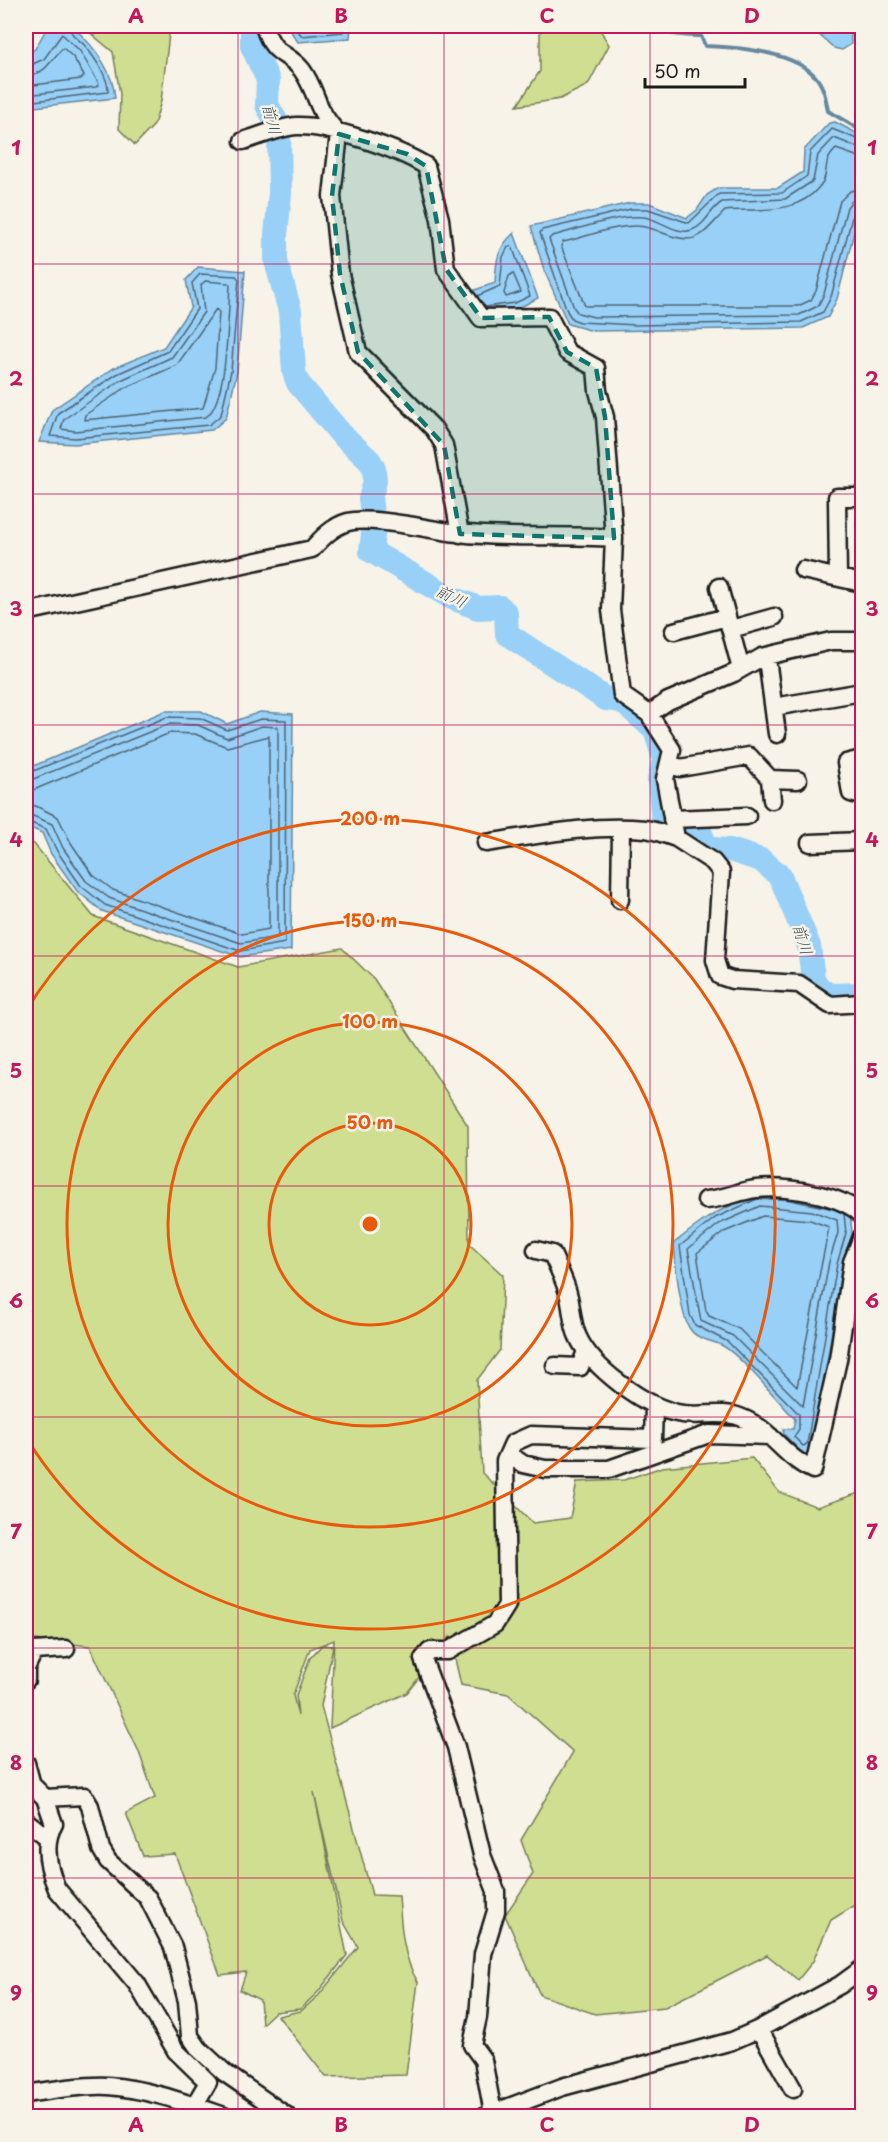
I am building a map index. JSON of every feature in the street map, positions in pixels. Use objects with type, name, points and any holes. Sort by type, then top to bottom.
[{"type":"street","points":[[264,26],[276,52],[301,70],[324,119],[339,134]]},
{"type":"street","points":[[859,26],[862,31]]},
{"type":"street","points":[[243,141],[294,126],[315,126],[407,154],[426,166],[440,219],[446,269],[481,318],[549,317],[556,326],[567,352],[596,368],[598,391],[605,417],[614,538],[611,610],[622,695],[649,714],[672,750],[665,780],[676,838]]},
{"type":"street","points":[[339,134],[332,196],[340,274],[358,352],[434,429],[444,445],[460,534]]},
{"type":"street","points":[[838,577],[837,496],[862,497]]},
{"type":"street","points":[[26,612],[304,552],[312,549],[333,529],[348,522],[390,524],[460,534],[574,535],[614,538]]},
{"type":"street","points":[[803,570],[862,583]]},
{"type":"street","points":[[719,586],[741,669]]},
{"type":"street","points":[[674,631],[774,618]]},
{"type":"street","points":[[649,714],[668,700],[741,669],[762,657],[831,641],[862,641]]},
{"type":"street","points":[[762,657],[768,666],[777,734]]},
{"type":"street","points":[[774,707],[862,692]]},
{"type":"street","points":[[670,764],[680,768],[749,756],[770,779],[772,800]]},
{"type":"street","points":[[862,759],[846,763],[851,793],[862,796]]},
{"type":"street","points":[[770,779],[798,780]]},
{"type":"street","points":[[672,819],[747,816]]},
{"type":"street","points":[[618,900],[621,829]]},
{"type":"street","points":[[486,843],[571,830],[646,829],[676,838],[713,862],[721,872],[715,960],[720,976],[732,980],[799,984],[830,1005],[862,1004]]},
{"type":"street","points":[[810,843],[862,841]]},
{"type":"street","points":[[706,1200],[727,1198],[756,1189],[820,1194],[855,1208],[862,1215]]},
{"type":"street","points":[[536,1250],[552,1254],[568,1293],[577,1335],[586,1350],[618,1381],[654,1406],[678,1414],[738,1416],[762,1427],[795,1462],[813,1470],[838,1360],[852,1262],[862,1237]]},
{"type":"street","points":[[555,1366],[580,1367],[586,1350]]},
{"type":"street","points":[[654,1406],[653,1439],[531,1435],[513,1443],[505,1461],[507,1605],[495,1624],[448,1651],[430,1651],[423,1659],[456,1747],[482,1855],[496,1892],[496,1911],[483,1954],[478,2017],[472,2044],[483,2060],[489,2115],[562,2087],[690,2054],[759,2030],[840,1985],[862,1969]]},
{"type":"street","points":[[508,1454],[523,1464],[545,1469],[609,1469],[710,1434],[771,1436]]},
{"type":"street","points":[[26,1680],[26,1668],[34,1651],[66,1649]]},
{"type":"street","points":[[26,1760],[32,1785],[45,1798],[54,1824],[47,1836],[50,1870],[57,1889],[137,1984],[176,2051],[208,2082],[194,2106]]},
{"type":"street","points":[[45,1798],[84,1796],[90,1806],[105,1855],[148,1898],[173,1947],[187,2001],[190,2036],[199,2049],[225,2073],[286,2116]]},
{"type":"street","points":[[26,1821],[47,1836]]},
{"type":"street","points":[[759,2030],[793,2088]]},
{"type":"street","points":[[26,2094],[106,2086],[158,2095],[224,2116]]},
{"type":"highlighted area","points":[[339,134],[407,154],[426,166],[446,269],[459,291],[481,318],[549,317],[567,352],[596,368],[605,417],[614,538],[460,534],[444,445],[358,352],[340,274],[332,196]]},
{"type":"green space","points":[[82,26],[170,26],[161,101],[154,125],[135,145],[119,129],[120,94],[113,52]]},
{"type":"green space","points":[[543,26],[598,26],[609,45],[588,85],[560,99],[517,106],[540,71],[540,33]]},
{"type":"green space","points":[[26,839],[34,844],[93,916],[238,967],[342,948],[374,979],[468,1126],[469,1244],[503,1275],[500,1350],[477,1380],[482,1473],[533,1523],[570,1518],[577,1482],[624,1480],[662,1467],[752,1458],[779,1492],[817,1507],[862,1492],[862,1901],[831,1920],[813,1961],[798,1980],[767,1955],[665,2007],[595,2014],[540,1995],[505,1915],[533,1874],[521,1840],[573,1752],[508,1694],[461,1685],[450,1637],[407,1693],[330,1728],[334,1640],[310,1649],[293,1695],[298,1716],[296,1695],[310,1658],[322,1645],[333,1646],[321,1706],[372,1895],[399,1896],[405,1951],[418,1982],[406,2075],[326,2077],[278,2016],[301,2011],[319,1995],[358,1947],[343,1921],[314,1792],[347,1955],[318,1992],[300,2009],[275,2012],[262,2024],[260,2000],[240,1990],[246,1972],[220,1975],[175,1854],[143,1856],[126,1813],[155,1798],[139,1752],[90,1646],[35,1640],[26,1633]]},
{"type":"water","points":[[48,26],[72,26],[87,41],[106,67],[115,98],[26,108],[26,54],[35,49]]},
{"type":"water","points":[[287,26],[351,26],[350,38],[298,42]]},
{"type":"water","points":[[790,26],[847,26],[851,32],[851,44],[842,50],[834,48],[817,33]]},
{"type":"water","points":[[835,122],[862,136],[862,201],[837,299],[828,317],[803,328],[593,331],[568,324],[544,270],[531,226],[630,203],[649,203],[687,218],[697,210],[707,195],[718,188],[778,188],[803,172],[804,150],[829,123]]},
{"type":"water","points":[[514,233],[538,298],[517,309],[480,314],[463,294],[495,283],[498,255]]},
{"type":"water","points":[[198,267],[245,271],[237,372],[226,418],[212,430],[75,444],[39,442],[52,410],[114,368],[164,347],[191,307],[186,280]]},
{"type":"water","points":[[165,711],[201,711],[227,724],[260,712],[293,714],[291,950],[240,957],[102,911],[77,891],[51,854],[42,833],[26,826],[26,769]]},
{"type":"water","points":[[785,1193],[850,1210],[852,1234],[843,1265],[811,1459],[806,1458],[784,1434],[783,1429],[793,1429],[795,1419],[759,1380],[731,1351],[693,1333],[690,1329],[683,1312],[674,1243],[701,1222],[725,1208],[751,1199]]},
{"type":"waterway","name":"前川","points":[[252,26],[252,46],[268,80],[267,105],[276,121],[279,134],[280,193],[276,261],[290,311],[294,372],[298,383],[341,434],[370,461],[374,469],[375,481],[370,499],[374,525],[371,551],[450,597],[478,608],[500,607],[506,613],[507,634],[606,699],[622,701],[655,730],[664,759],[659,780],[663,821],[680,828],[686,825],[699,829],[705,844],[712,849],[730,850],[761,860],[780,876],[809,946],[813,979],[819,988],[829,995],[862,994]]},
{"type":"waterway","points":[[659,26],[673,34],[701,36],[705,46],[764,52],[793,61],[815,76],[821,84],[828,111],[862,131]]}]
